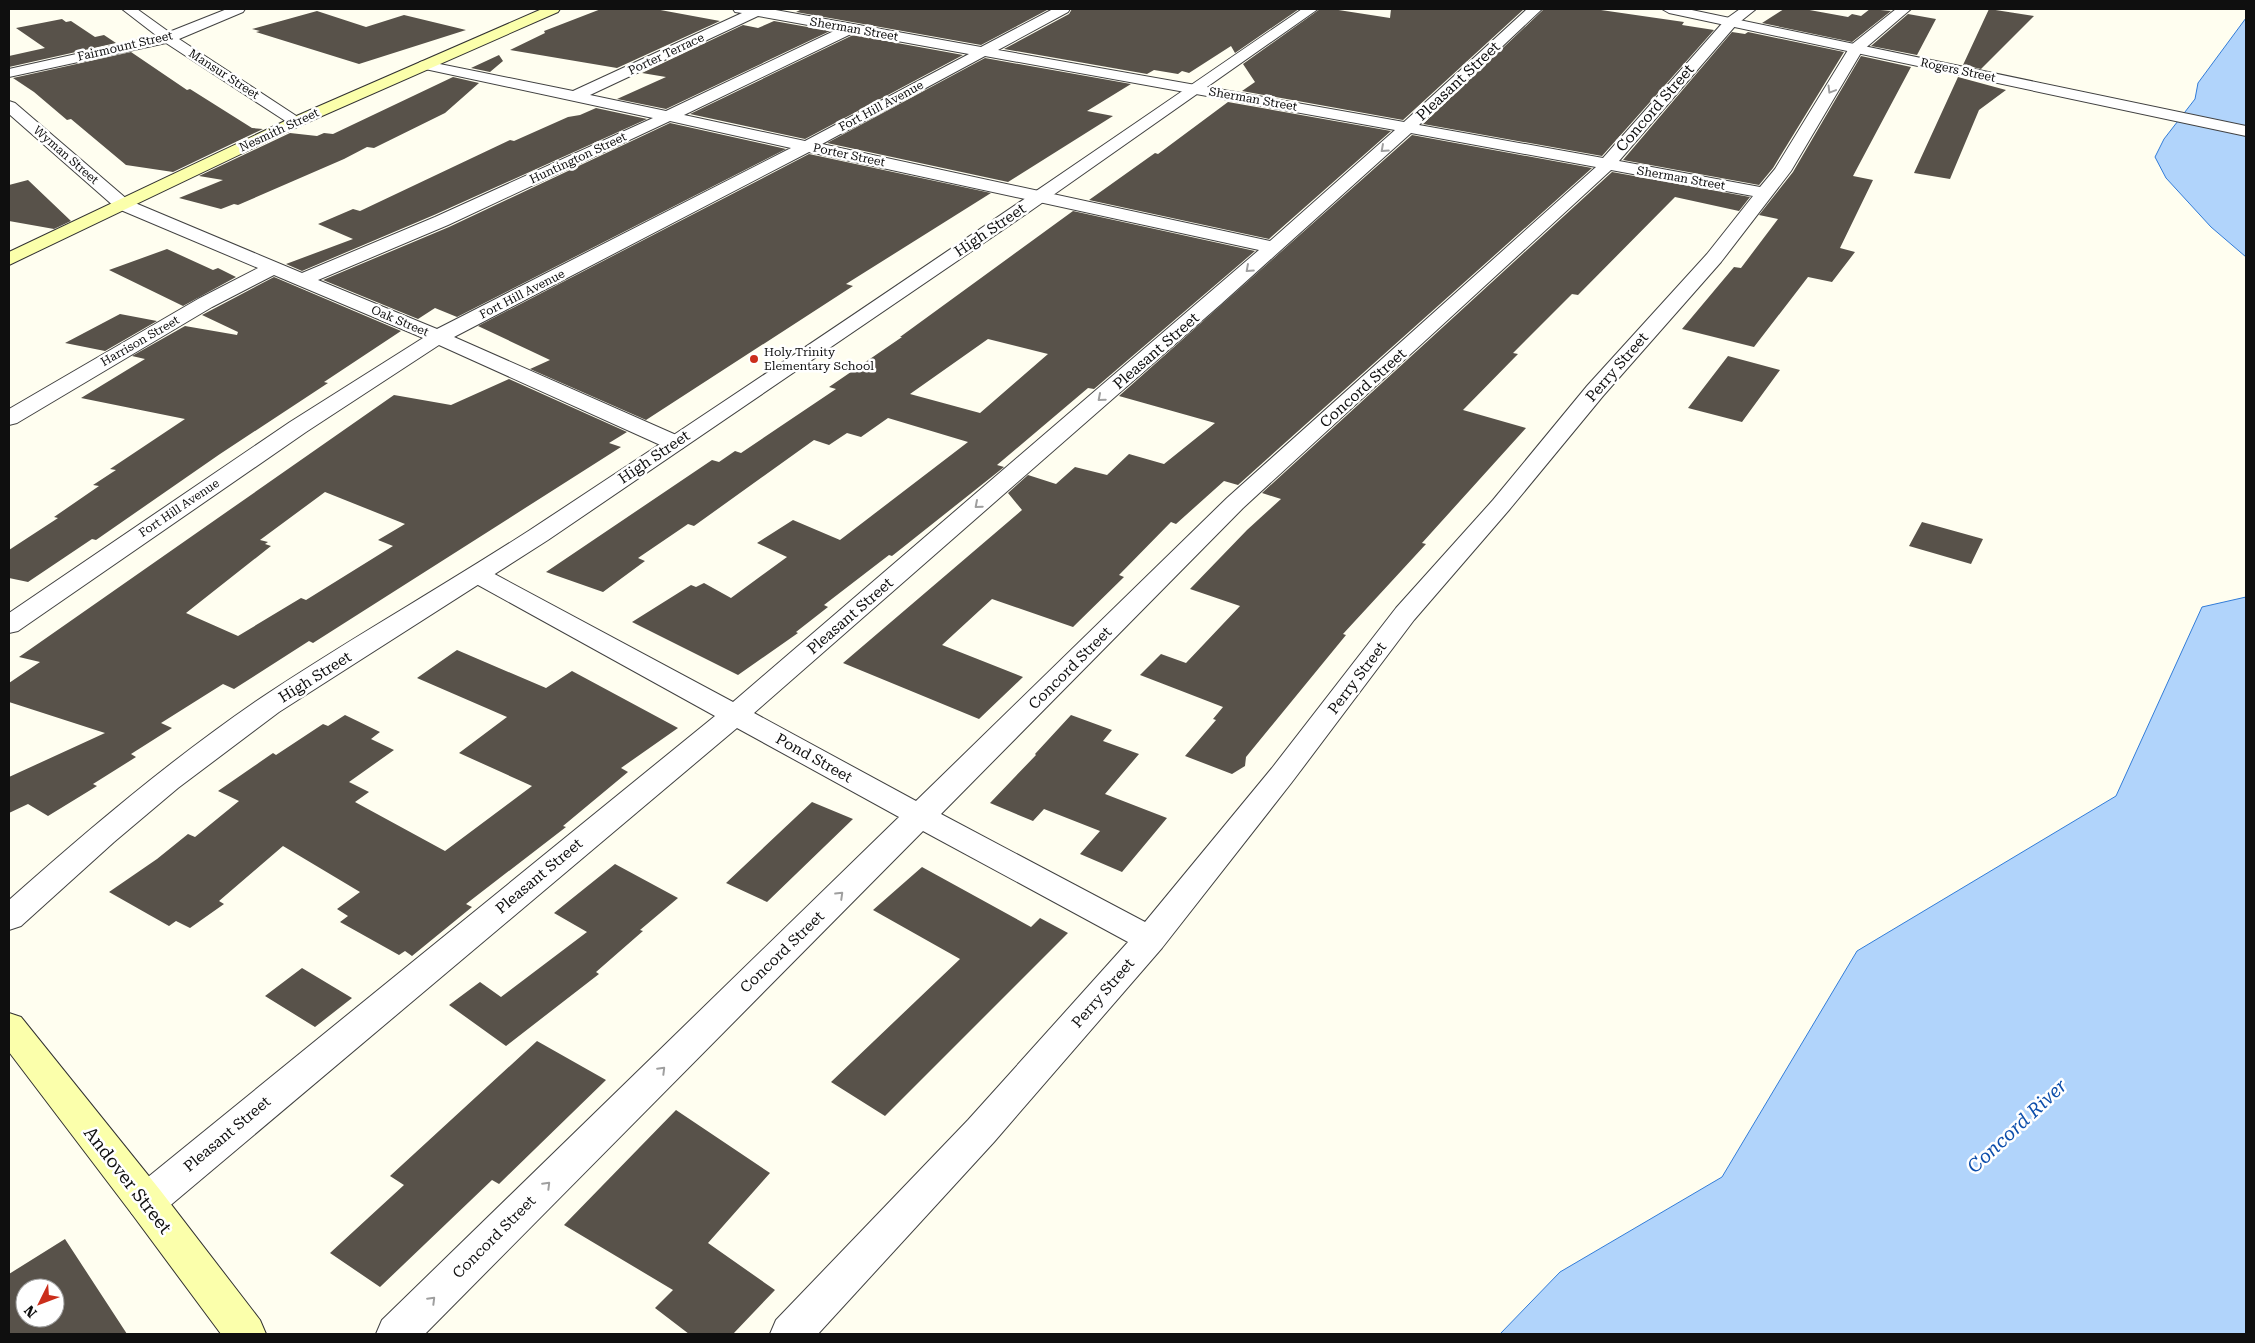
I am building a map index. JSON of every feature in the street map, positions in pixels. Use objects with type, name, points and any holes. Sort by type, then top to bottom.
[{"type":"main road","name":"Nesmith Street","points":[[9,259],[296,121],[553,9]]},
{"type":"main road","name":"Andover Street","points":[[9,1027],[146,1202],[245,1334]]},
{"type":"street","name":"Mansur Street","points":[[129,9],[168,38],[296,121]]},
{"type":"street","name":"Fairmount Street","points":[[9,72],[168,38],[238,9]]},
{"type":"street","name":"Sherman Street","points":[[740,9],[761,10],[850,29],[1196,89],[1765,193]]},
{"type":"street","name":"Fort Hill Avenue","points":[[9,625],[298,426],[438,337],[807,146],[1063,9]]},
{"type":"street","name":"High Street","points":[[9,918],[116,822],[205,752],[270,706],[478,575],[1039,196],[1311,9]]},
{"type":"street","name":"Pleasant Street","points":[[146,1202],[784,674],[1273,247],[1535,9]]},
{"type":"street","name":"Rogers Street","points":[[1669,9],[1740,15],[1856,48],[2246,130]]},
{"type":"street","name":"Perry Street","points":[[791,1334],[981,1131],[1150,939],[1282,775],[1405,614],[1501,505],[1595,391],[1714,258],[1782,172],[1856,48],[1904,9]]},
{"type":"street","name":"Porter Terrace","points":[[575,96],[761,10]]},
{"type":"street","name":"Concord Street","points":[[398,1334],[746,986],[1235,503],[1591,182],[1661,100],[1740,15]]},
{"type":"street","name":"Huntington Street","points":[[303,279],[392,244],[850,29]]},
{"type":"street","name":"Porter Street","points":[[424,65],[1273,247]]},
{"type":"street","name":"Wyman Street","points":[[9,106],[122,204]]},
{"type":"street","name":"Oak Street","points":[[122,204],[274,266],[675,443]]},
{"type":"street","name":"Harrison Street","points":[[9,418],[205,303],[274,266]]},
{"type":"street","name":"Pond Street","points":[[478,575],[1150,939]]},
{"type":"water","points":[[2246,18],[2246,257],[2211,227],[2166,178],[2155,157],[2164,139],[2195,99],[2198,83]]},
{"type":"water","name":"Concord River","points":[[2246,597],[2246,1334],[1500,1334],[1560,1272],[1722,1177],[1857,951],[2116,796],[2202,607]]},
{"type":"building","points":[[601,9],[655,9],[720,21],[617,68],[510,50],[545,33],[544,31]]},
{"type":"building","points":[[802,9],[1049,9],[981,45],[796,12]]},
{"type":"building","points":[[1072,9],[1299,9],[1235,53],[1231,46],[1189,73],[1182,71],[1178,74],[1154,70],[1147,74],[1004,49],[1069,14]]},
{"type":"building","points":[[1320,9],[1332,9],[1390,18],[1391,9],[1524,9],[1403,120],[1242,91],[1255,82],[1243,64]]},
{"type":"building","points":[[1544,9],[1594,9],[1684,22],[1682,25],[1714,30],[1602,156],[1423,124]]},
{"type":"building","points":[[1784,9],[1804,9],[1848,17],[1852,14],[1861,16],[1870,9],[1891,11],[1852,42],[1762,23]]},
{"type":"building","points":[[1989,9],[2034,16],[1981,69],[1963,65]]},
{"type":"building","points":[[317,11],[366,27],[404,15],[466,30],[359,64],[256,32],[260,31],[252,29]]},
{"type":"building","points":[[1908,14],[1936,19],[1917,55],[1871,46]]},
{"type":"building","points":[[62,19],[66,22],[71,21],[95,37],[104,35],[116,43],[9,67],[9,56],[45,48],[16,28]]},
{"type":"building","points":[[774,21],[830,31],[666,109],[617,99],[666,77],[642,73],[743,25],[758,28]]},
{"type":"building","points":[[1732,32],[1745,34],[1748,32],[1844,52],[1773,168],[1759,185],[1623,160]]},
{"type":"building","points":[[853,35],[963,55],[805,139],[690,114]]},
{"type":"building","points":[[131,52],[187,90],[190,89],[252,128],[263,129],[173,172],[126,165],[71,119],[67,120],[34,92],[13,78]]},
{"type":"building","points":[[499,55],[503,61],[490,72],[471,68]]},
{"type":"building","points":[[1861,56],[1911,67],[1853,176],[1873,180],[1840,248],[1855,252],[1832,282],[1808,277],[1754,347],[1682,329],[1734,267],[1741,268],[1778,219],[1759,215],[1793,172]]},
{"type":"building","points":[[985,58],[1131,84],[1087,111],[1113,116],[1008,182],[827,143]]},
{"type":"building","points":[[453,77],[479,83],[445,113],[374,148],[367,147],[344,159],[238,205],[234,204],[221,209],[179,198],[223,180],[199,176],[290,133],[317,136],[324,133],[333,134]]},
{"type":"building","points":[[1958,77],[2006,90],[1979,110],[1950,179],[1914,173]]},
{"type":"building","points":[[1228,102],[1391,131],[1269,239],[1089,200],[1155,153],[1158,154]]},
{"type":"building","points":[[596,108],[647,119],[434,215],[302,271],[286,264],[353,239],[318,224],[353,209],[360,211],[510,140],[514,141],[568,117],[580,115]]},
{"type":"building","points":[[670,123],[786,149],[457,317],[435,308],[418,319],[323,280],[449,227]]},
{"type":"building","points":[[1412,135],[1592,168],[1238,485],[1224,481],[1176,524],[1171,522],[1119,575],[1124,577],[1073,627],[992,599],[942,645],[1023,677],[979,719],[843,663],[1022,510],[1008,493],[1028,475],[1056,484],[1075,467],[1107,475],[1129,454],[1164,464],[1215,423],[1119,396]]},
{"type":"building","points":[[809,154],[991,193],[846,284],[853,286],[646,420],[530,369],[550,360],[478,326]]},
{"type":"building","points":[[1612,172],[1750,197],[1739,211],[1675,197],[1578,295],[1572,294],[1513,353],[1518,354],[1463,410],[1526,428],[1422,543],[1426,544],[1343,634],[1346,635],[1246,757],[1245,766],[1232,774],[1185,756],[1216,720],[1213,719],[1223,707],[1140,675],[1161,654],[1186,663],[1240,606],[1190,589],[1247,530],[1281,499],[1262,493]]},
{"type":"building","points":[[28,180],[71,221],[54,229],[9,221],[9,185]]},
{"type":"building","points":[[1073,211],[1255,251],[1094,389],[1088,388],[997,465],[1004,467],[892,556],[889,555],[824,605],[828,607],[796,632],[798,633],[738,675],[632,622],[691,585],[696,587],[704,583],[731,598],[787,557],[757,543],[793,520],[840,540],[968,442],[888,418],[861,437],[847,433],[829,445],[814,440],[694,526],[688,524],[638,558],[645,561],[603,592],[546,572],[712,460],[719,462],[735,451],[741,453],[836,389],[829,387],[902,337],[900,337]],"holes":[[[988,339],[1048,354],[980,413],[910,394]]]},
{"type":"building","points":[[167,249],[213,270],[218,268],[236,277],[183,306],[109,270]]},
{"type":"building","points":[[274,277],[401,331],[324,382],[328,383],[220,454],[96,540],[92,539],[28,582],[9,578],[9,550],[58,518],[54,517],[99,486],[93,485],[116,470],[110,469],[185,419],[81,398],[145,359],[132,356],[185,326],[237,335],[238,332],[202,315]]},
{"type":"building","points":[[120,314],[157,321],[105,351],[65,343]]},
{"type":"building","points":[[1728,356],[1780,370],[1742,422],[1688,408]]},
{"type":"building","points":[[509,379],[627,432],[609,443],[621,447],[313,643],[309,641],[234,689],[223,684],[161,723],[172,728],[131,754],[136,757],[93,784],[97,786],[48,816],[28,804],[9,813],[9,777],[105,733],[9,702],[9,683],[40,662],[19,657],[394,395],[451,405]],"holes":[[[325,492],[405,524],[378,540],[393,546],[306,600],[301,598],[238,636],[186,613],[271,546],[265,544],[268,542],[260,540]]]},
{"type":"building","points":[[1922,522],[1983,539],[1971,564],[1909,546]]},
{"type":"building","points":[[457,650],[546,688],[572,671],[678,728],[621,768],[628,772],[563,826],[566,827],[466,904],[472,907],[412,956],[405,951],[399,955],[340,922],[348,916],[337,909],[360,892],[283,846],[219,901],[224,904],[190,928],[176,921],[169,926],[109,892],[157,859],[188,834],[195,837],[239,801],[218,791],[273,753],[276,755],[323,724],[328,726],[345,715],[380,732],[371,739],[394,750],[349,782],[369,792],[355,802],[445,851],[532,786],[459,753],[507,717],[417,678]]},
{"type":"building","points":[[1071,715],[1112,730],[1103,741],[1139,754],[1105,794],[1167,818],[1122,872],[1080,854],[1100,831],[1044,809],[1033,821],[990,803]]},
{"type":"building","points":[[812,802],[853,819],[767,902],[726,883]]},
{"type":"building","points":[[615,864],[678,898],[640,930],[643,931],[596,972],[599,974],[506,1046],[449,1005],[480,982],[501,997],[587,932],[554,913]]},
{"type":"building","points":[[922,867],[1031,927],[1040,918],[1068,933],[885,1116],[831,1082],[960,959],[873,910]]},
{"type":"building","points":[[302,968],[352,998],[315,1027],[265,996]]},
{"type":"building","points":[[537,1041],[606,1080],[499,1184],[492,1180],[380,1287],[330,1253],[404,1185],[390,1176]]},
{"type":"building","points":[[676,1110],[770,1173],[708,1243],[775,1290],[733,1334],[689,1334],[655,1308],[673,1290],[564,1225]]},
{"type":"building","points":[[65,1239],[127,1334],[9,1334],[9,1274]]},
{"type":"place","name":"Holy Trinity Elementary School","points":[[754,359]]}]
